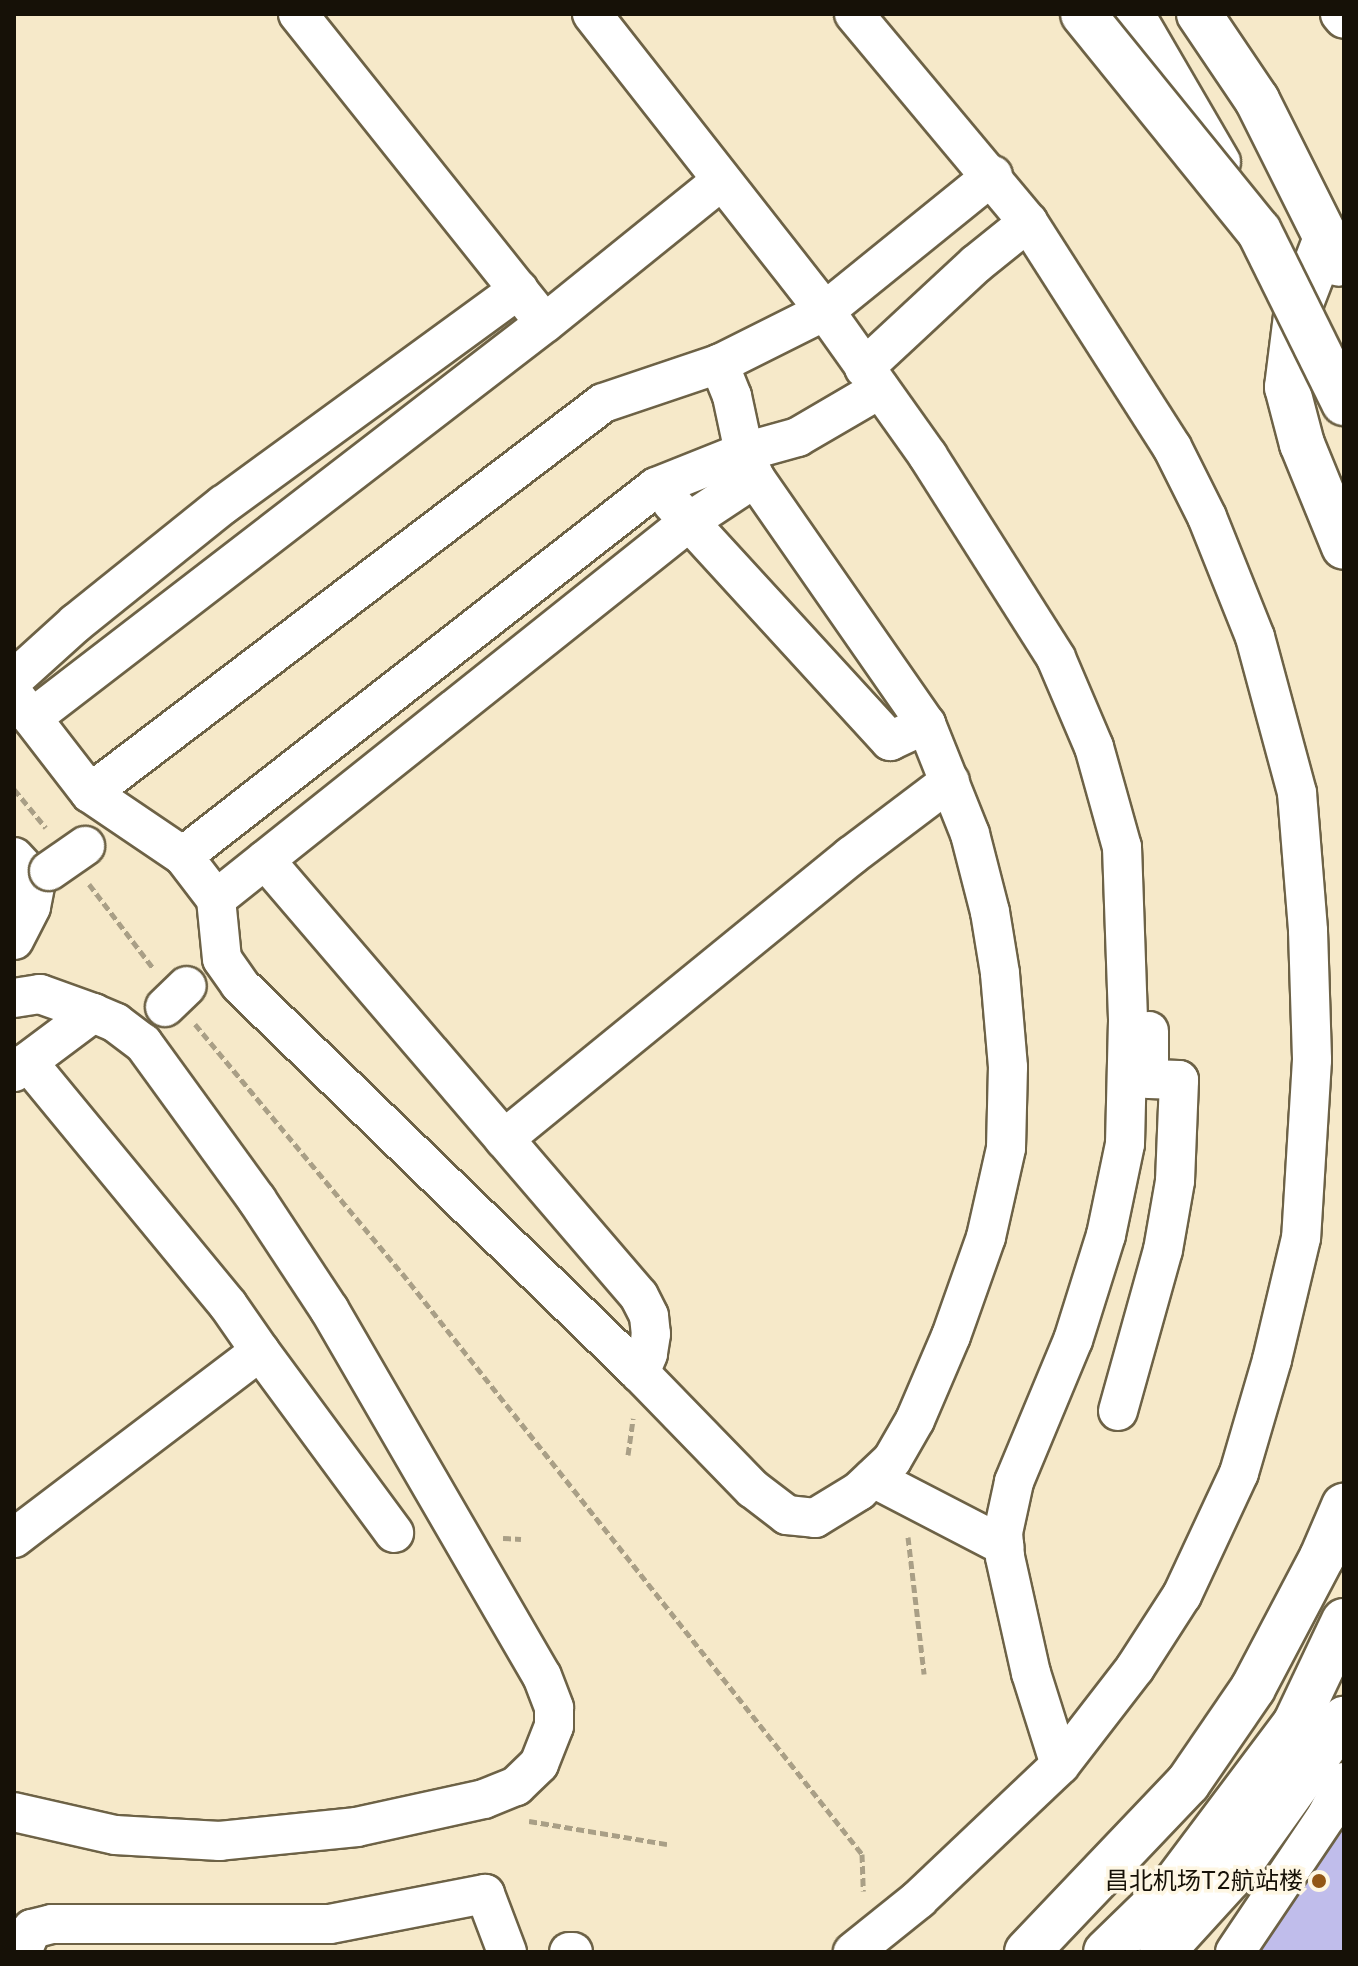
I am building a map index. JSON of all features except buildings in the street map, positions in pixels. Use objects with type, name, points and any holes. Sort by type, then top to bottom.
[{"type":"main road","points":[[1083,14],[1259,231],[1344,403]]},
{"type":"main road","points":[[1199,14],[1257,100],[1338,242],[1296,316],[1287,387],[1302,444],[1344,547]]},
{"type":"main road","points":[[1027,1952],[1188,1783],[1253,1688],[1322,1557],[1344,1506]]},
{"type":"main road","points":[[1106,1952],[1171,1889],[1295,1724],[1344,1621]]},
{"type":"main road","points":[[1162,1952],[1233,1874],[1344,1719]]},
{"type":"lane","points":[[298,14],[545,323]]},
{"type":"lane","points":[[592,14],[825,311],[928,456],[1056,658],[1094,747],[1122,847],[1149,992],[1149,1079],[1179,1080],[1175,1181],[1163,1250],[1118,1411]]},
{"type":"lane","points":[[853,1952],[919,1899],[1060,1765],[1135,1668],[1182,1595],[1239,1473],[1272,1360],[1301,1238],[1312,1060],[1308,931],[1297,793],[1255,637],[1207,517],[1172,447],[1028,222],[993,175],[854,14]]},
{"type":"lane","points":[[1135,14],[1259,231]]},
{"type":"lane","points":[[1340,14],[1344,19]]},
{"type":"lane","points":[[90,793],[603,403],[719,364],[825,311],[993,175]]},
{"type":"lane","points":[[719,364],[732,396],[750,465],[926,724],[950,781],[970,834],[990,912],[1000,973],[1008,1067],[1006,1148],[986,1237],[951,1336],[915,1420],[892,1460],[848,1499],[815,1518],[787,1515],[753,1489],[640,1373],[240,985],[222,959],[216,899],[183,856],[124,819],[90,793],[23,707],[545,323],[721,181]]},
{"type":"lane","points":[[216,899],[690,521],[750,465],[798,437],[872,379],[976,264],[1028,222]]},
{"type":"lane","points":[[14,679],[76,623],[223,505],[519,289]]},
{"type":"lane","points":[[183,856],[656,487],[750,465]]},
{"type":"lane","points":[[656,487],[890,741],[926,724]]},
{"type":"lane","points":[[504,1139],[851,856],[950,781]]},
{"type":"lane","points":[[14,940],[47,865],[124,819]]},
{"type":"lane","points":[[1060,1765],[1031,1673],[1004,1546],[1006,1509],[1014,1482],[1073,1340],[1106,1235],[1125,1144],[1128,1021],[1122,847]]},
{"type":"lane","points":[[265,860],[639,1296],[649,1316],[651,1334],[648,1354],[640,1373]]},
{"type":"lane","points":[[131,1032],[175,996],[219,946]]},
{"type":"lane","points":[[14,957],[15,968],[24,982],[27,996],[93,1013],[131,1032],[157,1061],[248,1187],[329,1309],[542,1676],[554,1708],[554,1726],[539,1764],[516,1786],[484,1799],[357,1827],[220,1841],[115,1835],[14,1812]]},
{"type":"lane","points":[[93,1013],[21,1067],[228,1305],[394,1533]]},
{"type":"lane","points":[[14,1538],[260,1351]]},
{"type":"lane","points":[[873,1478],[1004,1546]]},
{"type":"lane","points":[[1235,1952],[1327,1815],[1344,1782]]},
{"type":"lane","points":[[22,1952],[32,1929],[52,1924],[330,1924],[485,1894],[507,1952]]},
{"type":"path","points":[[14,789],[47,865],[175,996],[411,1284],[862,1854],[863,1891]]},
{"type":"path","points":[[907,1532],[924,1674]]},
{"type":"path","points":[[516,1819],[667,1844]]},
{"type":"place","name":"昌北机场T2航站楼","points":[[1319,1881]]}]
